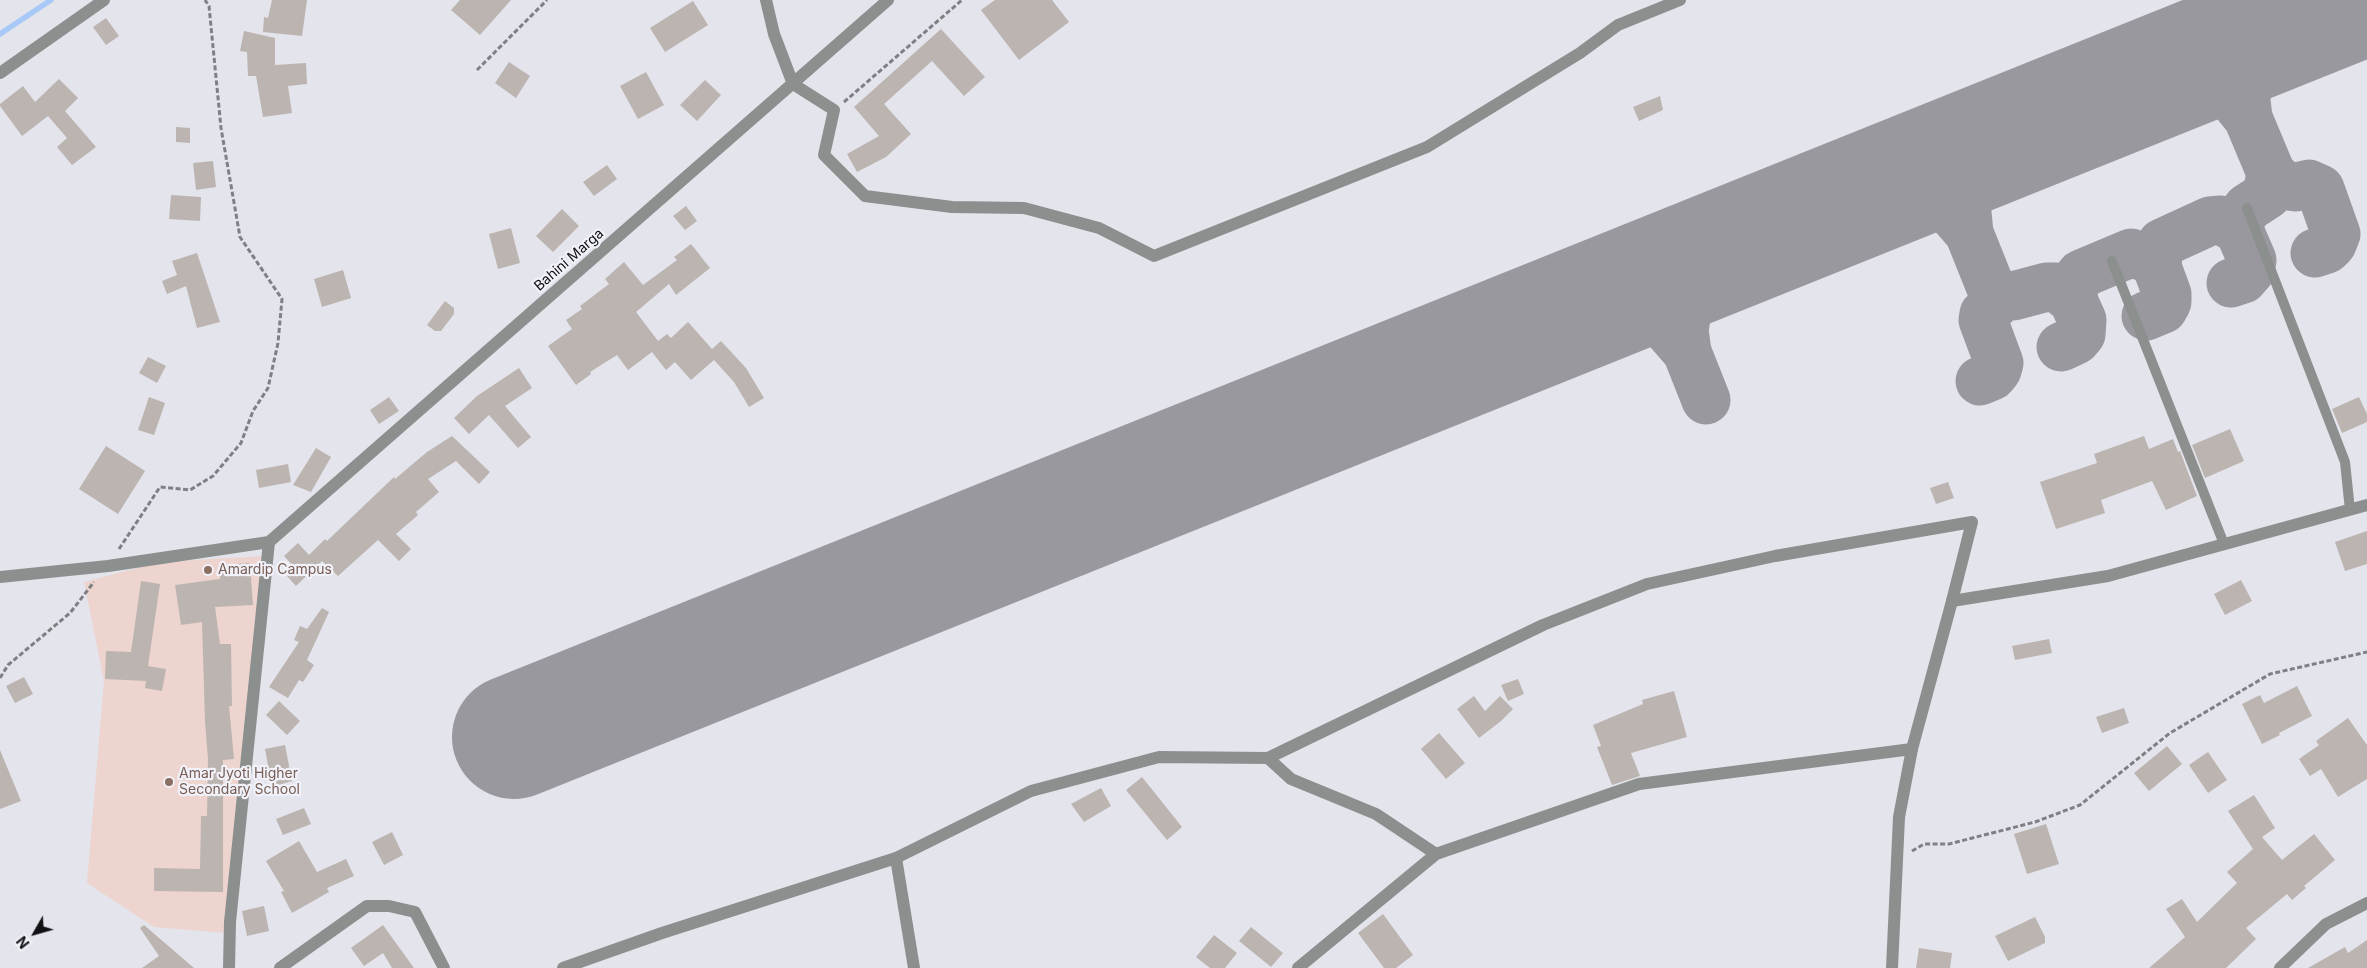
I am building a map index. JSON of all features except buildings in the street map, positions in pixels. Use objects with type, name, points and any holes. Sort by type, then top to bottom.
[{"type":"street","points":[[0,73],[104,0]]},
{"type":"street","points":[[766,0],[774,34],[793,84],[834,110],[824,155],[864,196],[952,207],[1024,208],[1099,228],[1154,256],[1427,147],[1580,53],[1618,25],[1680,0]]},
{"type":"street","name":"Bahini Marga","points":[[269,542],[888,0]]},
{"type":"street","points":[[1952,601],[2108,576],[2367,505]]},
{"type":"street","points":[[563,968],[662,933],[896,858],[1031,791],[1158,756],[1268,758],[1543,625],[1647,584],[1775,556],[1972,522],[1912,749],[1899,817],[1892,968]]},
{"type":"street","points":[[0,577],[108,566],[269,542],[230,922],[229,968]]},
{"type":"street","points":[[1298,968],[1436,854],[1639,784],[1912,749]]},
{"type":"street","points":[[1268,758],[1291,779],[1376,814],[1436,854]]},
{"type":"street","points":[[896,858],[914,968]]},
{"type":"street","points":[[2280,968],[2326,924],[2367,903]]},
{"type":"street","points":[[280,968],[367,906],[388,906],[415,912],[444,968]]},
{"type":"lane","points":[[2247,208],[2345,462],[2350,510]]},
{"type":"lane","points":[[2112,261],[2224,544]]},
{"type":"path","points":[[0,678],[8,665],[70,613],[108,566],[160,487],[190,490],[213,476],[242,443],[253,411],[268,388],[278,343],[282,299],[240,237],[221,128],[209,6],[205,0]]},
{"type":"path","points":[[477,70],[547,0]]},
{"type":"path","points":[[834,110],[962,0]]},
{"type":"path","points":[[1896,860],[1924,844],[1949,844],[2035,822],[2080,805],[2170,733],[2270,674],[2367,652]]},
{"type":"shaded area","name":"Amar Jyoti Higher Secondary School","points":[[263,556],[228,933],[154,927],[87,883],[104,681],[84,582],[161,562]]},
{"type":"waterway","points":[[0,34],[51,0]]},
{"type":"taxiway","points":[[2231,283],[2243,279],[2250,271],[2252,260],[2239,230],[2239,222],[2247,208],[2267,195],[2271,173],[2248,118],[2245,92],[2250,68],[2265,45],[2288,24]]},
{"type":"taxiway","points":[[2160,76],[2180,74],[2207,80],[2227,92],[2248,118]]},
{"type":"taxiway","points":[[1980,381],[1992,376],[1997,370],[1999,363],[1983,320],[1984,314],[1994,305],[1995,298],[1969,233],[1966,203],[1973,176],[1984,156],[2009,137]]},
{"type":"taxiway","points":[[2271,173],[2280,182],[2288,186],[2296,187],[2309,184],[2320,189],[2336,234],[2332,244],[2327,249],[2315,253]]},
{"type":"taxiway","points":[[1868,193],[1910,194],[1932,200],[1949,210],[1969,233]]},
{"type":"taxiway","points":[[2146,316],[2163,309],[2167,302],[2167,294],[2157,267],[2158,252],[2162,243],[2210,221],[2221,220],[2239,230]]},
{"type":"taxiway","points":[[1706,400],[1687,352],[1684,330],[1688,306],[1701,282],[1730,249]]},
{"type":"taxiway","points":[[2061,347],[2076,340],[2081,334],[2082,320],[2073,300],[2074,283],[2081,274],[2131,253],[2148,258],[2157,267]]},
{"type":"taxiway","points":[[1991,287],[2004,296],[2013,296],[2047,287],[2056,287],[2073,300]]},
{"type":"taxiway","points":[[1597,302],[1649,317],[1667,329],[1687,352]]},
{"type":"runway","points":[[514,737],[2349,0]]},
{"type":"place","name":"Amardip Campus","points":[[208,570]]},
{"type":"place","name":"Amar Jyoti Higher Secondary School","points":[[169,782]]}]
